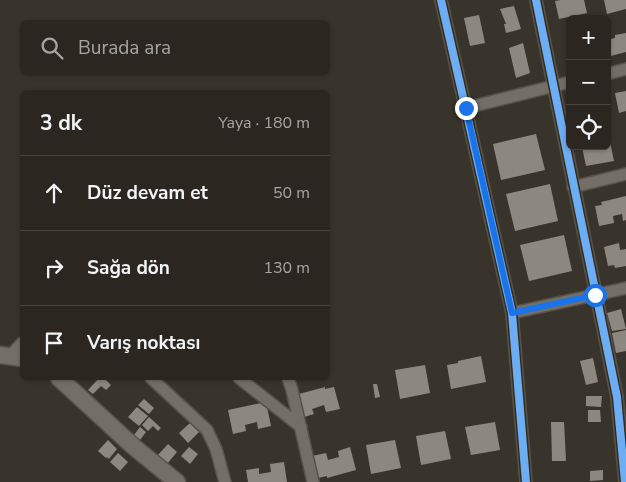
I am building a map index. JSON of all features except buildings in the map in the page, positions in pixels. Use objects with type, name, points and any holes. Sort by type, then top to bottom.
[{"type":"street","points":[[441,0],[512,313],[526,482]]},
{"type":"street","points":[[536,0],[617,397],[625,482]]},
{"type":"street","points":[[611,73],[626,69]]},
{"type":"street","points":[[466,108],[566,83]]},
{"type":"street","points":[[573,187],[626,174]]},
{"type":"street","points":[[512,313],[626,288]]},
{"type":"street","points":[[11,356],[20,345]]},
{"type":"street","points":[[61,380],[134,447],[177,482]]},
{"type":"street","points":[[153,380],[208,430],[216,449],[225,482]]},
{"type":"street","points":[[242,380],[301,427]]},
{"type":"street","points":[[289,380],[313,482]]},
{"type":"cycle path","points":[[441,0],[512,313],[526,482]]},
{"type":"cycle path","points":[[536,0],[617,397],[625,482]]},
{"type":"route","points":[[466,108],[512,313],[595,295]]}]
